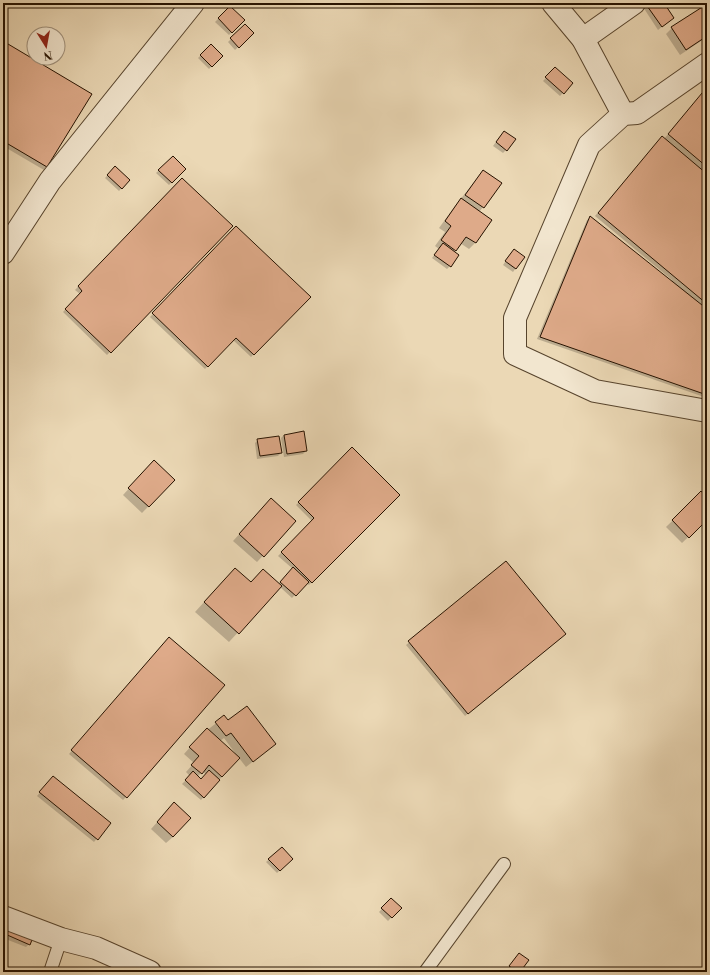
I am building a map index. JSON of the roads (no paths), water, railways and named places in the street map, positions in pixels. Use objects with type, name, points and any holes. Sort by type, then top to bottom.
[{"type":"street","points":[[3,253],[50,181],[193,3]]},
{"type":"street","points":[[553,3],[583,39],[623,114]]},
{"type":"street","points":[[583,39],[634,3]]},
{"type":"street","points":[[707,64],[636,113],[623,114],[589,145],[515,318],[516,354],[595,391],[707,411]]},
{"type":"street","points":[[3,917],[61,939],[96,948],[150,972]]},
{"type":"lane","points":[[425,972],[504,864]]},
{"type":"lane","points":[[50,972],[61,939]]}]
